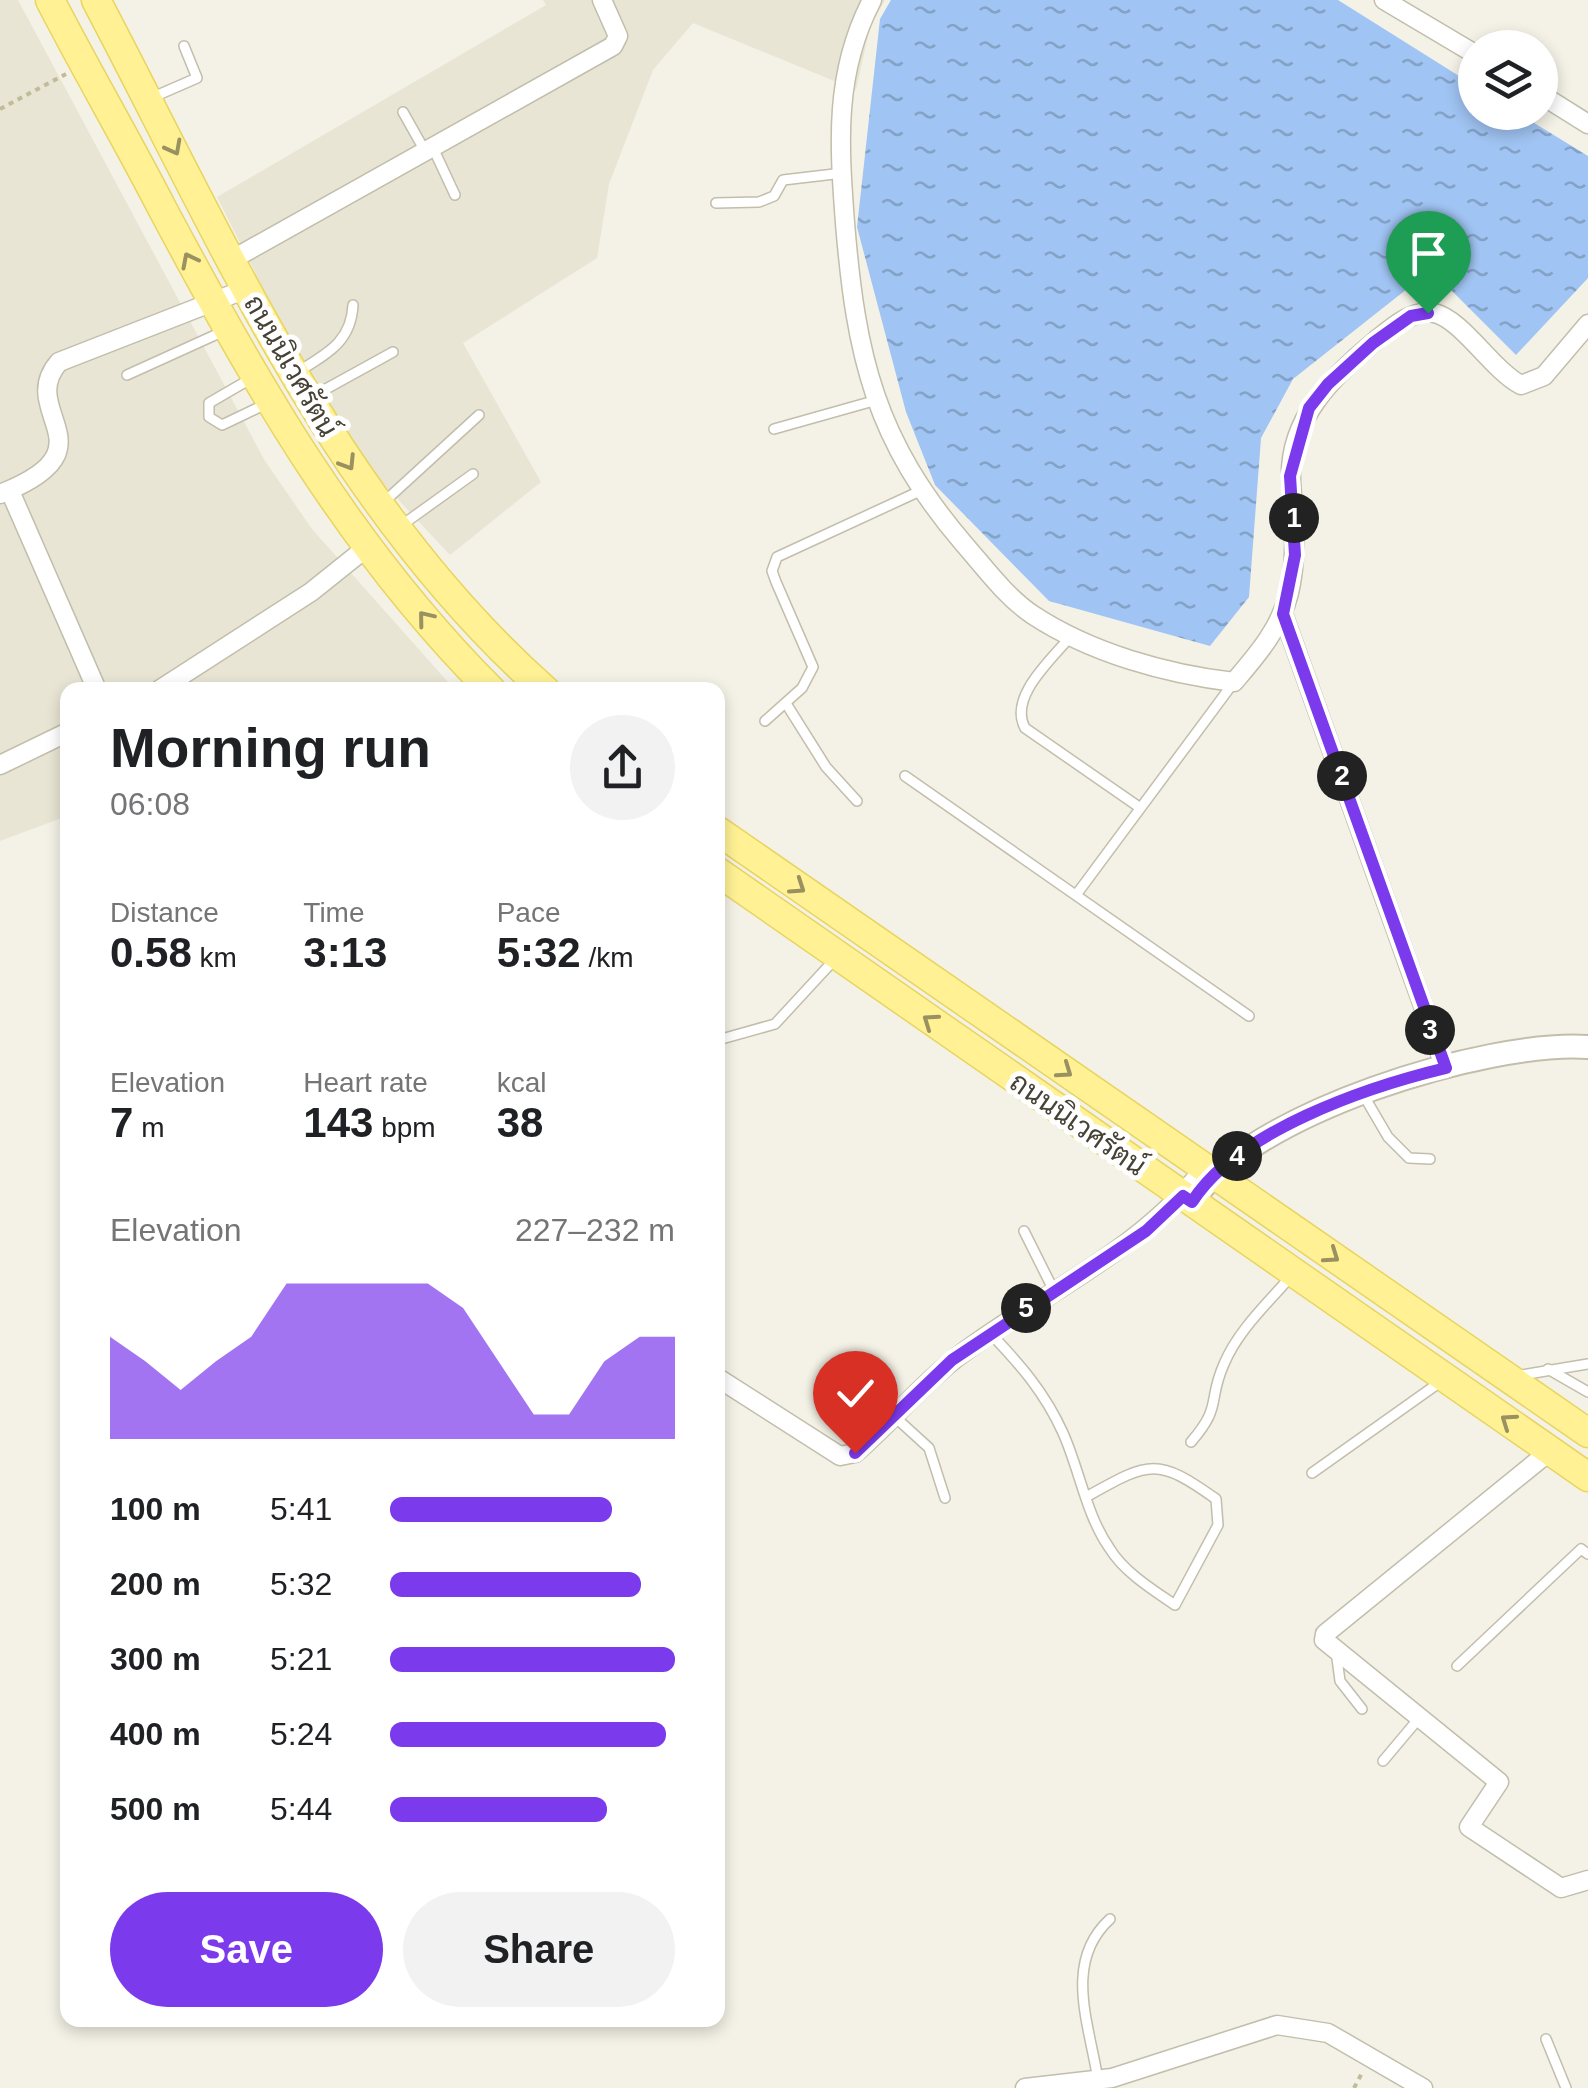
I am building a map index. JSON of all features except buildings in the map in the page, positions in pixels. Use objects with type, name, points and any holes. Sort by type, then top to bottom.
[{"type":"main road","name":"ถนนนิเวศรัตน์","points":[[50,0],[211,305],[268,403],[366,548],[484,682]]},
{"type":"main road","name":"ถนนนิเวศรัตน์","points":[[96,0],[301,387],[387,518],[478,625],[537,682]]},
{"type":"main road","name":"ถนนนิเวศรัตน์","points":[[725,836],[1588,1433]]},
{"type":"main road","name":"ถนนนิเวศรัตน์","points":[[725,877],[1588,1477]]},
{"type":"street","points":[[233,259],[614,46],[618,36],[602,0]]},
{"type":"street","points":[[872,0],[845,64],[843,173],[850,284],[864,362],[903,464],[920,491],[1017,602],[1072,634],[1134,660],[1234,682],[1283,614],[1295,555],[1292,461],[1309,408],[1328,384],[1373,343],[1419,314],[1436,314],[1451,322],[1521,385],[1544,376],[1588,324]]},
{"type":"street","points":[[1384,0],[1458,44]]},
{"type":"street","points":[[1558,105],[1587,122]]},
{"type":"street","points":[[93,682],[5,492],[50,469],[56,460],[59,446],[48,388],[50,373],[59,362],[246,289]]},
{"type":"street","points":[[171,682],[311,592],[366,548]]},
{"type":"street","points":[[1283,614],[1446,1068]]},
{"type":"street","points":[[0,765],[60,736]]},
{"type":"street","points":[[725,1382],[840,1456],[855,1453],[952,1360],[1146,1231],[1188,1199],[1209,1170],[1271,1133],[1362,1094],[1446,1068],[1500,1055],[1588,1047]]},
{"type":"street","points":[[1550,1451],[1325,1634],[1324,1640],[1499,1782],[1468,1827],[1561,1888],[1588,1880]]},
{"type":"street","points":[[1025,2088],[1098,2080],[1277,2025],[1328,2033],[1423,2088]]},
{"type":"lane","points":[[148,99],[197,78],[184,46]]},
{"type":"lane","points":[[402,112],[455,194]]},
{"type":"lane","points":[[716,203],[760,202],[774,196],[783,180],[843,173]]},
{"type":"lane","points":[[301,387],[343,342],[350,330],[352,304]]},
{"type":"lane","points":[[127,375],[226,330]]},
{"type":"lane","points":[[301,387],[393,352]]},
{"type":"lane","points":[[253,377],[209,403],[209,418],[222,424],[268,403]]},
{"type":"lane","points":[[774,429],[877,400]]},
{"type":"lane","points":[[387,518],[478,414]]},
{"type":"lane","points":[[387,518],[472,474]]},
{"type":"lane","points":[[765,721],[787,705],[812,667],[772,571],[776,557],[920,491]]},
{"type":"lane","points":[[1072,634],[1025,696],[1021,721],[1025,728],[1139,808]]},
{"type":"lane","points":[[1076,895],[1234,682]]},
{"type":"lane","points":[[787,705],[826,767],[857,801]]},
{"type":"lane","points":[[905,776],[1248,1016]]},
{"type":"lane","points":[[725,1038],[775,1024],[802,1000],[836,956]]},
{"type":"lane","points":[[1362,1094],[1388,1137],[1409,1158],[1430,1159]]},
{"type":"lane","points":[[1024,1231],[1054,1291]]},
{"type":"lane","points":[[1191,1442],[1214,1415],[1224,1364],[1236,1344],[1294,1272]]},
{"type":"lane","points":[[990,1334],[1033,1377],[1064,1434],[1086,1497],[1110,1552],[1175,1605],[1218,1526],[1216,1500],[1174,1469],[1132,1471],[1086,1497]]},
{"type":"lane","points":[[1508,1378],[1588,1364]]},
{"type":"lane","points":[[1548,1369],[1588,1392]]},
{"type":"lane","points":[[1312,1473],[1373,1426],[1411,1407],[1446,1378]]},
{"type":"lane","points":[[895,1417],[929,1448],[945,1498]]},
{"type":"lane","points":[[1457,1666],[1581,1549],[1588,1554]]},
{"type":"lane","points":[[1336,1652],[1340,1681],[1362,1710]]},
{"type":"lane","points":[[1382,1761],[1420,1718]]},
{"type":"lane","points":[[1098,2080],[1080,1970],[1090,1938],[1110,1919]]},
{"type":"lane","points":[[1546,2039],[1566,2088]]},
{"type":"path","points":[[0,109],[83,65]]},
{"type":"shaded area","points":[[0,0],[18,0],[265,461],[312,529],[448,682],[60,682],[60,819],[0,841]]},
{"type":"shaded area","points":[[543,0],[885,0],[870,27],[856,90],[693,23],[653,70],[609,184],[597,258],[463,343],[541,482],[450,555],[362,461],[288,338],[217,197],[546,5]]},
{"type":"water","points":[[891,0],[1338,0],[1458,75],[1458,130],[1546,130],[1588,156],[1588,278],[1516,355],[1431,270],[1293,379],[1261,438],[1249,597],[1210,646],[1049,601],[935,485],[906,412],[857,227],[880,19]]},
{"type":"route","points":[[855,1453],[952,1360],[1146,1231],[1183,1196],[1192,1202],[1214,1172],[1271,1133],[1362,1094],[1446,1068],[1283,614],[1295,555],[1290,476],[1309,408],[1316,396],[1373,343],[1411,316],[1428,313]]}]
